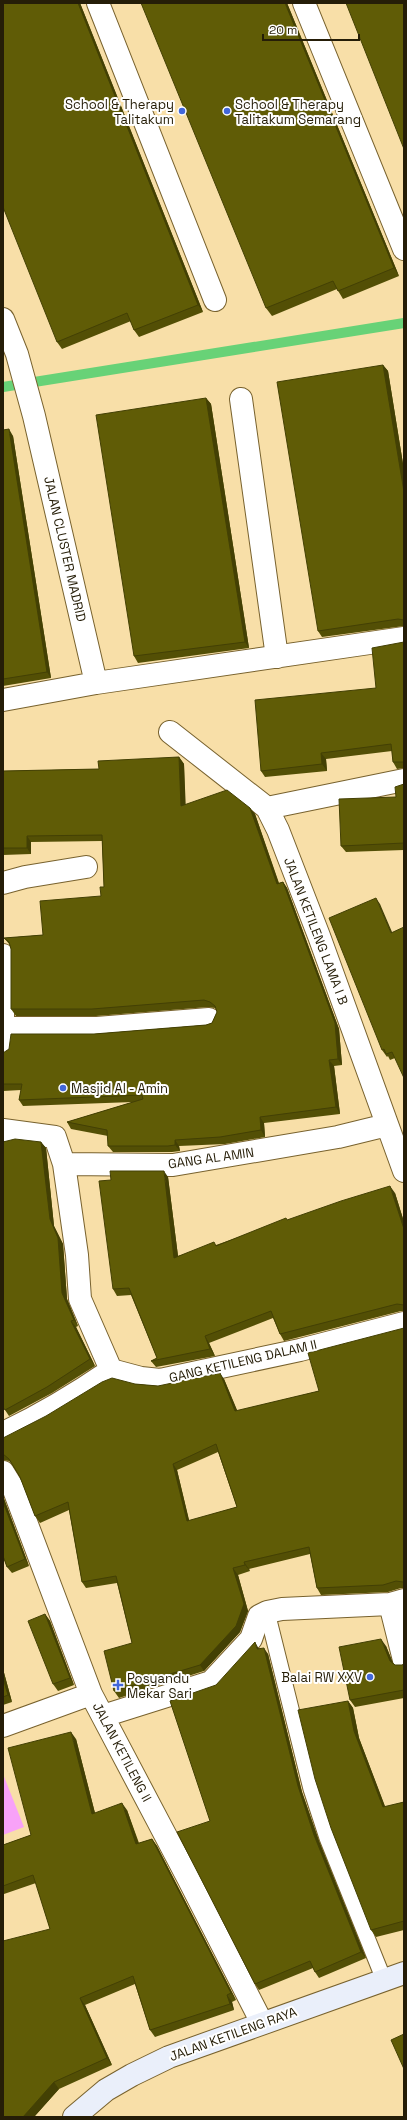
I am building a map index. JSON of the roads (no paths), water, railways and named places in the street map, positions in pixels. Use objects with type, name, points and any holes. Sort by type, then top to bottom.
[{"type":"main road","name":"JALAN KETILENG RAYA","points":[[74,2117],[106,2090],[132,2075],[169,2057],[404,1973]]},
{"type":"street","points":[[98,3],[215,300]]},
{"type":"street","points":[[304,3],[404,249]]},
{"type":"street","name":"JALAN CLUSTER MADRID","points":[[3,319],[17,354],[34,416],[96,682]]},
{"type":"street","points":[[241,400],[277,657]]},
{"type":"street","points":[[3,700],[96,682],[404,638]]},
{"type":"street","name":"JALAN KETILENG LAMA I B","points":[[170,732],[267,808],[278,830],[319,936],[404,1171]]},
{"type":"street","points":[[267,808],[404,780]]},
{"type":"street","points":[[3,883],[25,877],[86,867]]},
{"type":"street","points":[[3,954],[3,1049]]},
{"type":"street","points":[[4,1028],[97,1028],[209,1019]]},
{"type":"street","name":"GANG AL AMIN","points":[[64,1164],[173,1165],[338,1137],[387,1125]]},
{"type":"street","points":[[3,1130],[55,1137],[64,1164],[77,1255],[80,1299],[111,1370],[77,1394],[32,1420],[3,1433]]},
{"type":"street","name":"GANG KETILENG DALAM II","points":[[111,1370],[141,1378],[160,1380],[300,1350],[404,1323]]},
{"type":"street","name":"JALAN KETILENG II","points":[[7,1486],[91,1694],[188,1878],[262,2023]]},
{"type":"street","points":[[103,1716],[211,1682],[251,1640],[259,1616],[266,1612],[282,1609],[397,1602],[404,1660]]},
{"type":"street","points":[[3,1726],[91,1694]]},
{"type":"lane","points":[[266,1612],[311,1789],[330,1845],[384,1980]]},
{"type":"waterway","points":[[3,387],[404,323]]},
{"type":"place","name":"School & Therapy Talitakum","points":[[182,111]]},
{"type":"place","name":"School & Therapy Talitakum Semarang","points":[[227,111]]},
{"type":"place","name":"Masjid Al - Amin","points":[[63,1088]]},
{"type":"place","name":"Balai RW XXV","points":[[370,1677]]},
{"type":"place","name":"Posyandu Mekar Sari","points":[[118,1685]]}]
